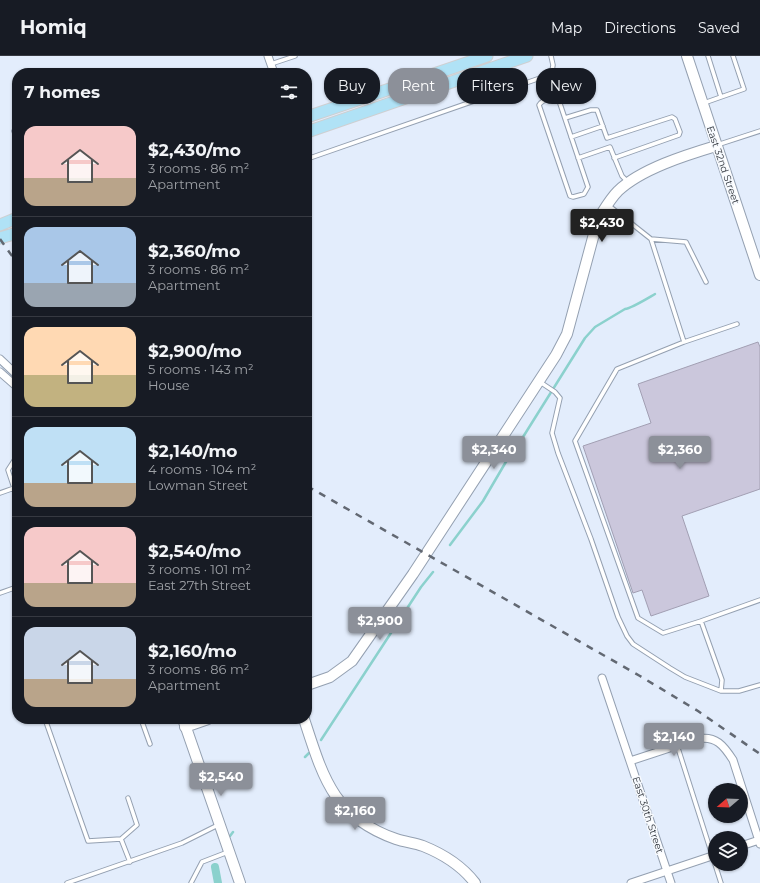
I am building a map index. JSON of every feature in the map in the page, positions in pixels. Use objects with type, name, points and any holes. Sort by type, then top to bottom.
[{"type":"main road","points":[[312,115],[487,56]]},
{"type":"main road","points":[[312,130],[527,56]]},
{"type":"main road","points":[[0,224],[12,220]]},
{"type":"main road","points":[[0,238],[12,234]]},
{"type":"street","points":[[268,56],[272,68]]},
{"type":"street","name":"East 32nd Street","points":[[687,56],[760,275]]},
{"type":"street","points":[[312,683],[330,677],[352,661],[413,574],[556,355],[566,334],[598,219],[607,204],[617,192],[629,182],[655,169],[716,146]]},
{"type":"street","points":[[0,359],[12,370]]},
{"type":"street","points":[[0,372],[12,383]]},
{"type":"street","name":"East 30th Street","points":[[602,678],[671,883]]},
{"type":"street","points":[[184,724],[240,883]]},
{"type":"street","points":[[306,724],[327,783],[348,811],[376,831],[422,846],[438,853],[467,873],[475,883]]},
{"type":"street","points":[[630,761],[702,738],[718,741],[726,749],[732,760],[759,842],[748,844]]},
{"type":"street","points":[[632,883],[708,857]]},
{"type":"lane","points":[[271,64],[295,56]]},
{"type":"lane","points":[[551,56],[552,68]]},
{"type":"lane","points":[[708,56],[721,97]]},
{"type":"lane","points":[[702,103],[744,89],[733,56]]},
{"type":"lane","points":[[312,157],[536,79]]},
{"type":"lane","points":[[540,104],[570,196],[573,198],[584,194],[588,187],[560,104]]},
{"type":"lane","points":[[565,118],[591,110],[597,110],[614,158],[622,176],[629,182]]},
{"type":"lane","points":[[607,138],[672,117],[675,119],[680,132],[679,135],[614,158]]},
{"type":"lane","points":[[571,137],[603,126]]},
{"type":"lane","points":[[716,146],[760,131]]},
{"type":"lane","points":[[578,158],[610,147]]},
{"type":"lane","points":[[607,204],[651,239],[686,242],[706,282]]},
{"type":"lane","points":[[651,239],[684,342]]},
{"type":"lane","points":[[737,324],[684,342],[617,369],[575,441],[638,618],[663,633],[760,600]]},
{"type":"lane","points":[[539,381],[555,392],[560,400],[552,433],[618,617],[627,636],[633,644],[680,674],[721,691],[739,691],[760,685]]},
{"type":"lane","points":[[12,464],[8,470],[12,480]]},
{"type":"lane","points":[[0,493],[12,488]]},
{"type":"lane","points":[[0,593],[12,589]]},
{"type":"lane","points":[[701,620],[722,680],[721,691]]},
{"type":"lane","points":[[47,724],[88,841],[121,839],[137,825],[128,798]]},
{"type":"lane","points":[[143,724],[150,744]]},
{"type":"lane","points":[[677,745],[708,837]]},
{"type":"lane","points":[[67,883],[182,843],[219,824]]},
{"type":"lane","points":[[121,839],[130,862]]},
{"type":"lane","points":[[191,883],[202,862],[229,852]]},
{"type":"lane","points":[[718,871],[721,883]]},
{"type":"building","points":[[758,342],[760,347],[760,489],[682,516],[709,596],[651,616],[642,590],[633,593],[583,446],[651,423],[638,384]]},
{"type":"waterway","points":[[450,545],[483,501],[507,460],[585,338],[595,327],[625,309],[636,305],[655,294]]},
{"type":"waterway","points":[[321,740],[421,587],[433,572]]},
{"type":"waterway","points":[[305,757],[309,753]]},
{"type":"waterway","points":[[230,836],[233,832]]},
{"type":"waterway","points":[[215,867],[218,883]]},
{"type":"railway","points":[[0,239],[12,256]]},
{"type":"railway","points":[[312,489],[640,676],[698,711],[760,754]]}]
